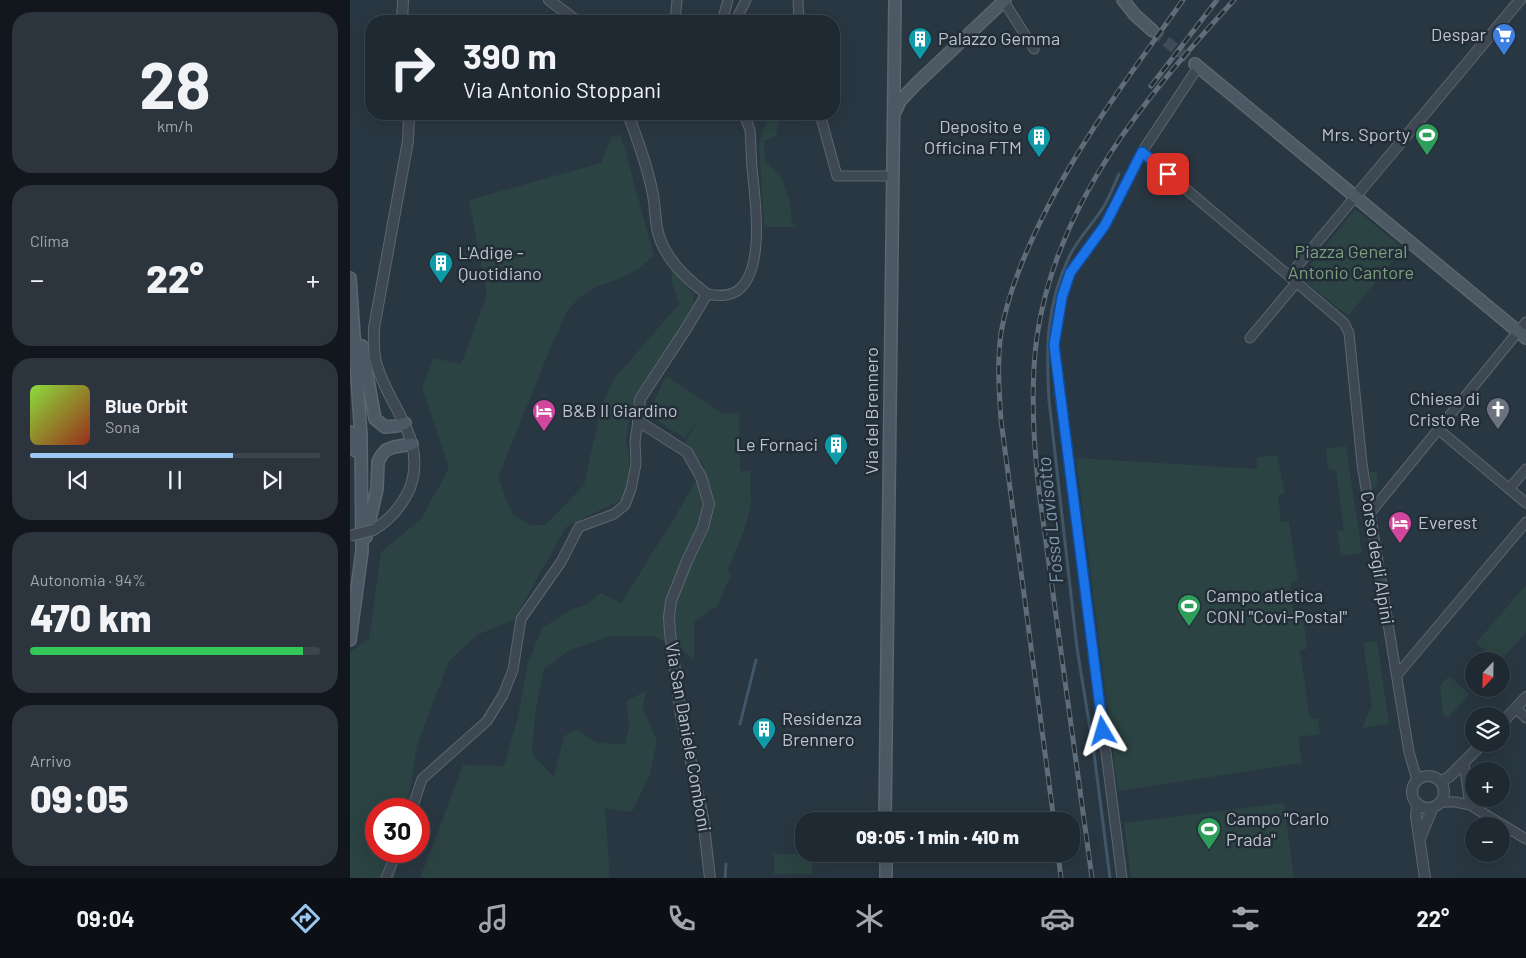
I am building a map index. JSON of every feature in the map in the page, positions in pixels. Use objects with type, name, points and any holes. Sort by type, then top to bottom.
[{"type":"main road","name":"Via del Brennero","points":[[885,812],[895,0]]},
{"type":"main road","points":[[1122,0],[1153,31]]},
{"type":"main road","points":[[893,116],[900,101],[916,84],[1004,1]]},
{"type":"main road","points":[[1196,66],[1522,335]]},
{"type":"main road","points":[[894,69],[904,82],[916,84]]},
{"type":"main road","points":[[350,278],[362,436],[362,551],[350,640]]},
{"type":"main road","points":[[354,328],[362,346],[375,419],[385,427],[405,423]]},
{"type":"main road","points":[[350,373],[354,328]]},
{"type":"main road","points":[[350,432],[356,440],[356,489],[362,551]]},
{"type":"main road","points":[[362,551],[374,509],[378,462],[386,450],[412,444]]},
{"type":"main road","points":[[886,862],[886,878]]},
{"type":"street","points":[[402,15],[403,0]]},
{"type":"street","points":[[549,0],[569,15]]},
{"type":"street","points":[[676,15],[677,0]]},
{"type":"street","points":[[724,15],[728,0]]},
{"type":"street","points":[[738,15],[746,0]]},
{"type":"street","points":[[798,0],[799,15]]},
{"type":"street","points":[[1250,338],[1356,197],[1520,0]]},
{"type":"street","points":[[1004,1],[1034,49]]},
{"type":"street","points":[[1122,878],[1054,345],[1062,297],[1070,273],[1105,225],[1142,152],[1196,66]]},
{"type":"street","points":[[350,536],[373,530],[391,517],[400,506],[408,491],[414,470],[412,444],[405,423],[380,373],[376,362],[374,346],[374,328],[408,141],[409,120]]},
{"type":"street","points":[[630,120],[644,156],[652,190],[657,230],[666,252],[683,274],[707,294],[717,296],[728,295],[743,284],[752,263],[756,244],[757,226],[750,130],[746,120]]},
{"type":"street","points":[[822,120],[837,176],[892,176]]},
{"type":"street","points":[[1142,152],[1293,279]]},
{"type":"street","name":"Corso degli Alpini","points":[[1293,279],[1344,323],[1349,333],[1362,464],[1409,752],[1417,780]]},
{"type":"street","points":[[416,798],[422,779],[487,721],[503,695],[513,670],[521,619],[561,562],[579,527],[614,514],[625,505],[631,489],[636,464],[635,441],[640,399],[707,294]]},
{"type":"street","points":[[1370,513],[1438,429],[1522,335],[1526,322]]},
{"type":"street","name":"Via San Daniele Comboni","points":[[638,421],[687,452],[701,477],[709,504],[703,527],[671,600],[670,632],[681,715],[703,819],[710,878]]},
{"type":"street","points":[[1438,429],[1526,503]]},
{"type":"street","points":[[1509,489],[1526,468]]},
{"type":"street","points":[[1397,675],[1526,522]]},
{"type":"street","points":[[1510,714],[1526,697]]},
{"type":"street","points":[[1516,708],[1526,718]]},
{"type":"street","points":[[1441,781],[1449,777],[1475,752]]},
{"type":"street","points":[[1464,764],[1465,771]]},
{"type":"street","points":[[1420,839],[1437,805],[1444,796],[1444,788],[1441,781],[1433,776],[1424,776],[1417,780],[1412,790],[1414,799],[1425,807],[1437,805],[1456,802],[1465,804]]},
{"type":"street","points":[[1417,803],[1416,816],[1425,878]]},
{"type":"street","points":[[1473,807],[1526,839]]},
{"type":"street","points":[[386,878],[392,863]]},
{"type":"green space","points":[[765,120],[779,120],[776,136],[764,141],[765,161],[781,176],[790,203],[792,223],[797,227],[764,227],[759,143]]},
{"type":"green space","points":[[621,135],[654,256],[636,270],[619,279],[598,286],[580,297],[568,310],[498,477],[512,514],[531,525],[545,525],[584,485],[601,407],[613,380],[679,304],[672,283],[671,269],[693,294],[694,304],[682,329],[634,397],[626,442],[629,456],[629,475],[623,499],[566,527],[514,620],[477,635],[449,661],[417,745],[409,798],[365,798],[365,863],[398,863],[395,878],[350,878],[350,652],[369,639],[381,552],[421,519],[449,468],[422,387],[434,358],[461,364],[487,295],[469,200],[601,163],[611,137]]},
{"type":"green space","name":"Piazza General Antonio Cantore","points":[[1355,209],[1403,248],[1348,316],[1300,277]]},
{"type":"green space","points":[[666,376],[723,414],[739,413],[740,471],[750,471],[751,503],[746,525],[727,572],[731,574],[717,607],[711,609],[694,623],[694,661],[682,650],[653,636],[610,636],[568,651],[544,669],[535,715],[532,754],[554,777],[564,736],[577,729],[597,743],[625,744],[629,727],[626,701],[646,691],[642,708],[657,740],[650,774],[632,812],[605,808],[610,878],[420,878],[426,863],[430,863],[430,852],[463,765],[504,766],[517,721],[528,663],[542,628],[572,609],[585,605],[601,593],[621,603],[675,517],[704,466],[685,442],[701,416],[685,438],[663,424],[653,414],[655,400]]},
{"type":"green space","points":[[1346,446],[1362,553],[1341,556],[1337,530],[1344,532],[1336,471],[1328,468],[1326,449]]},
{"type":"green space","name":"Campo atletica CONI \"Covi-Postal\"","points":[[1277,455],[1285,494],[1278,495],[1281,522],[1289,522],[1298,581],[1290,583],[1293,610],[1302,609],[1307,649],[1300,650],[1310,719],[1318,718],[1320,734],[1298,737],[1302,763],[1118,791],[1076,458],[1258,469],[1256,458]]},
{"type":"green space","points":[[1370,472],[1377,472],[1377,487],[1372,487]]},
{"type":"green space","points":[[1526,585],[1526,632],[1509,652],[1487,652],[1476,643]]},
{"type":"green space","points":[[1377,641],[1389,724],[1362,728],[1372,705],[1363,642]]},
{"type":"green space","points":[[1449,676],[1465,690],[1466,698],[1448,717],[1443,715],[1440,686]]},
{"type":"green space","name":"Campo \"Carlo Prada\"","points":[[1284,803],[1294,878],[1131,878],[1124,823]]},
{"type":"green space","points":[[774,854],[795,854],[795,862],[813,862],[812,874],[774,874]]},
{"type":"waterway","name":"Fossa Lavisotto","points":[[1110,878],[1094,753],[1077,648],[1049,400],[1048,345],[1052,310],[1061,275],[1081,237],[1106,202],[1119,174]]},
{"type":"waterway","points":[[740,724],[756,660]]},
{"type":"waterway","points":[[725,878],[726,864]]},
{"type":"tunnel","points":[[1153,31],[1195,64]]},
{"type":"railway","points":[[1053,812],[1001,420],[999,387],[1001,333],[1010,294],[1019,269],[1050,202],[1067,171],[1123,84],[1183,0]]},
{"type":"railway","points":[[1151,86],[1217,0]]},
{"type":"railway","points":[[1092,878],[1037,472],[1033,394],[1037,336],[1048,287],[1064,240],[1085,196],[1110,154],[1138,113],[1169,74],[1234,0]]},
{"type":"railway","points":[[1059,862],[1061,878]]},
{"type":"place","name":"Despar","points":[[1504,56]]},
{"type":"place","name":"Palazzo Gemma","points":[[920,60]]},
{"type":"place","name":"Mrs. Sporty","points":[[1427,156]]},
{"type":"place","name":"Deposito e Officina FTM","points":[[1039,158]]},
{"type":"place","name":"L'Adige - Quotidiano","points":[[441,284]]},
{"type":"place","name":"Chiesa di Cristo Re","points":[[1498,430]]},
{"type":"place","name":"B&B Il Giardino","points":[[544,432]]},
{"type":"place","name":"Le Fornaci","points":[[836,466]]},
{"type":"place","name":"Everest","points":[[1400,544]]},
{"type":"place","name":"Campo atletica CONI \"Covi-Postal\"","points":[[1189,627]]},
{"type":"place","name":"Residenza Brennero","points":[[764,750]]},
{"type":"place","name":"Campo \"Carlo Prada\"","points":[[1209,850]]},
{"type":"route","points":[[1103,731],[1054,345],[1062,297],[1070,273],[1105,225],[1142,152],[1168,174]]}]
